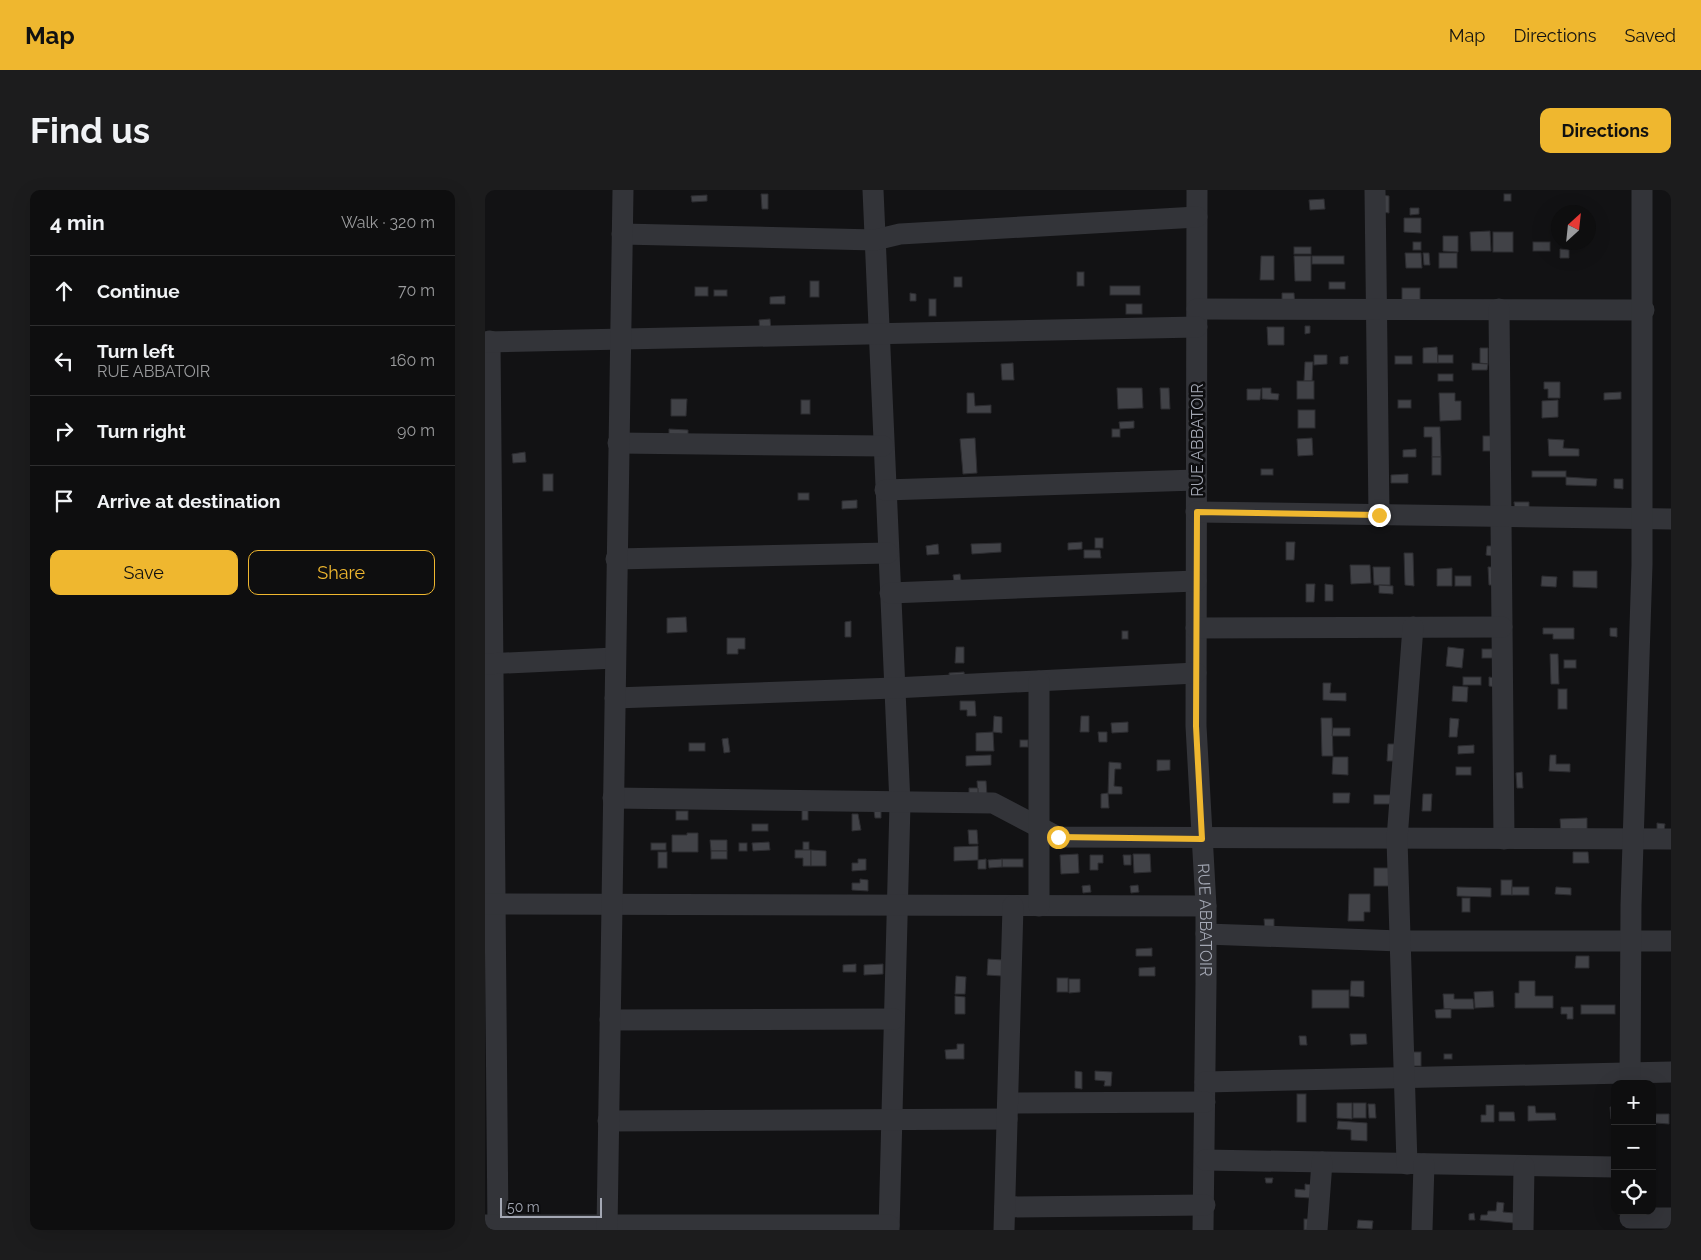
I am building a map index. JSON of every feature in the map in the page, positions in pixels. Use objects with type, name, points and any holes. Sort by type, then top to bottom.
[{"type":"street","points":[[607,1227],[623,190]]},
{"type":"street","points":[[873,190],[878,334],[900,804],[889,1228],[494,1226],[490,904],[488,341],[878,334],[1377,309],[1644,310]]},
{"type":"street","name":"RUE ABBATOIR","points":[[1197,190],[1196,726],[1206,934],[1205,1205],[1203,1230]]},
{"type":"street","points":[[1375,190],[1379,515]]},
{"type":"street","points":[[1630,1078],[1633,839],[1642,518],[1644,310],[1642,190]]},
{"type":"street","points":[[622,234],[875,240],[900,234],[1197,218]]},
{"type":"street","points":[[1499,310],[1504,839]]},
{"type":"street","points":[[618,443],[883,446]]},
{"type":"street","points":[[885,490],[1197,480]]},
{"type":"street","points":[[1197,512],[1671,519]]},
{"type":"street","points":[[616,559],[888,553]]},
{"type":"street","points":[[890,593],[1196,581]]},
{"type":"street","points":[[1413,627],[1397,839],[1404,1077],[1423,1230]]},
{"type":"street","points":[[1196,628],[1502,627]]},
{"type":"street","points":[[489,664],[615,658]]},
{"type":"street","points":[[615,698],[894,688],[1196,673]]},
{"type":"street","points":[[1039,681],[1039,906]]},
{"type":"street","points":[[613,798],[900,804],[993,803],[1058,837],[1202,839],[1671,839]]},
{"type":"street","points":[[490,904],[1205,906]]},
{"type":"street","points":[[1004,1230],[1013,906]]},
{"type":"street","points":[[1206,934],[1400,941],[1671,942]]},
{"type":"street","points":[[610,1020],[894,1018]]},
{"type":"street","points":[[608,1121],[892,1120],[1205,1092],[1404,1077],[1630,1078],[1671,1072]]},
{"type":"street","points":[[1205,1160],[1611,1167]]},
{"type":"street","points":[[1317,1230],[1322,1162]]},
{"type":"street","points":[[1523,1230],[1524,1166]]},
{"type":"street","points":[[1005,1207],[1205,1205]]},
{"type":"street","points":[[1630,1220],[1671,1218]]},
{"type":"building","points":[[761,194],[768,194],[768,209],[762,209]]},
{"type":"building","points":[[1504,194],[1511,194],[1511,201],[1504,201]]},
{"type":"building","points":[[707,195],[707,201],[692,202],[691,196]]},
{"type":"building","points":[[1382,195],[1389,196],[1389,213],[1381,212]]},
{"type":"building","points":[[1324,199],[1325,209],[1310,210],[1309,200]]},
{"type":"building","points":[[1410,208],[1419,208],[1419,214],[1410,215]]},
{"type":"building","points":[[1404,218],[1421,218],[1421,233],[1404,232]]},
{"type":"building","points":[[1490,231],[1491,251],[1471,251],[1470,232]]},
{"type":"building","points":[[1493,232],[1513,232],[1513,252],[1493,252]]},
{"type":"building","points":[[1443,236],[1458,236],[1458,252],[1443,251]]},
{"type":"building","points":[[1413,242],[1421,242],[1421,250],[1413,250]]},
{"type":"building","points":[[1533,242],[1550,242],[1550,251],[1533,251]]},
{"type":"building","points":[[1294,247],[1311,247],[1311,254],[1294,254]]},
{"type":"building","points":[[1560,250],[1569,250],[1569,258],[1560,258]]},
{"type":"building","points":[[1405,253],[1421,253],[1422,268],[1406,268]]},
{"type":"building","points":[[1423,253],[1429,253],[1430,265],[1424,265]]},
{"type":"building","points":[[1439,253],[1457,253],[1457,268],[1439,268]]},
{"type":"building","points":[[1261,256],[1274,256],[1274,280],[1260,280]]},
{"type":"building","points":[[1294,256],[1311,256],[1311,281],[1295,281]]},
{"type":"building","points":[[1312,256],[1344,256],[1344,264],[1312,264]]},
{"type":"building","points":[[1077,272],[1084,272],[1084,286],[1077,286]]},
{"type":"building","points":[[954,277],[962,277],[962,287],[954,287]]},
{"type":"building","points":[[810,281],[819,281],[819,297],[810,297]]},
{"type":"building","points":[[1329,282],[1345,282],[1345,289],[1329,289]]},
{"type":"building","points":[[1110,286],[1140,286],[1140,295],[1110,295]]},
{"type":"building","points":[[695,287],[708,287],[708,296],[695,296]]},
{"type":"building","points":[[1402,288],[1420,288],[1420,303],[1402,303]]},
{"type":"building","points":[[714,290],[727,290],[727,296],[714,296]]},
{"type":"building","points":[[910,293],[916,294],[916,301],[910,301]]},
{"type":"building","points":[[1282,293],[1294,293],[1295,307],[1282,308]]},
{"type":"building","points":[[785,296],[785,304],[770,304],[770,297]]},
{"type":"building","points":[[929,299],[936,299],[936,316],[929,316]]},
{"type":"building","points":[[1126,304],[1142,304],[1142,314],[1126,314]]},
{"type":"building","points":[[770,319],[771,330],[760,331],[759,320]]},
{"type":"building","points":[[1305,326],[1310,326],[1310,333],[1305,334]]},
{"type":"building","points":[[1267,327],[1284,327],[1284,345],[1268,345]]},
{"type":"building","points":[[1437,347],[1438,363],[1423,363],[1423,348]]},
{"type":"building","points":[[1480,348],[1488,348],[1488,364],[1480,363]]},
{"type":"building","points":[[1314,355],[1327,355],[1327,364],[1314,365]]},
{"type":"building","points":[[1438,355],[1453,355],[1453,363],[1438,363]]},
{"type":"building","points":[[1348,356],[1348,364],[1340,364],[1340,357]]},
{"type":"building","points":[[1395,356],[1412,356],[1412,364],[1395,364]]},
{"type":"building","points":[[1305,362],[1313,362],[1312,381],[1304,381]]},
{"type":"building","points":[[1013,363],[1014,380],[1002,380],[1001,364]]},
{"type":"building","points":[[1472,363],[1488,364],[1487,370],[1472,370]]},
{"type":"building","points":[[1438,374],[1453,374],[1453,381],[1438,381]]},
{"type":"building","points":[[1297,381],[1314,381],[1314,399],[1297,399]]},
{"type":"building","points":[[1544,382],[1560,382],[1560,398],[1548,398],[1548,389],[1544,389]]},
{"type":"building","points":[[1117,388],[1142,388],[1143,408],[1118,409]]},
{"type":"building","points":[[1160,388],[1169,388],[1170,409],[1161,409]]},
{"type":"building","points":[[1262,388],[1271,388],[1271,393],[1279,394],[1278,400],[1262,399]]},
{"type":"building","points":[[1247,389],[1261,389],[1260,400],[1247,400]]},
{"type":"building","points":[[1621,392],[1621,399],[1604,400],[1604,393]]},
{"type":"building","points":[[967,393],[974,393],[975,406],[991,405],[991,413],[967,413]]},
{"type":"building","points":[[1439,393],[1455,393],[1455,401],[1461,401],[1461,420],[1440,421]]},
{"type":"building","points":[[671,399],[687,399],[686,416],[671,416]]},
{"type":"building","points":[[801,400],[810,400],[810,414],[801,414]]},
{"type":"building","points":[[1398,400],[1411,400],[1411,408],[1398,408]]},
{"type":"building","points":[[1558,400],[1558,417],[1542,418],[1542,401]]},
{"type":"building","points":[[1298,410],[1315,410],[1315,428],[1298,428]]},
{"type":"building","points":[[1134,421],[1134,428],[1120,429],[1119,422]]},
{"type":"building","points":[[1424,427],[1440,427],[1441,457],[1432,457],[1432,437],[1424,437]]},
{"type":"building","points":[[669,429],[688,430],[688,439],[669,438]]},
{"type":"building","points":[[1112,429],[1120,429],[1120,437],[1112,437]]},
{"type":"building","points":[[1483,436],[1492,436],[1492,451],[1483,451]]},
{"type":"building","points":[[975,438],[977,473],[963,474],[960,439]]},
{"type":"building","points":[[1312,438],[1313,455],[1298,456],[1297,439]]},
{"type":"building","points":[[1548,439],[1564,440],[1563,448],[1579,449],[1579,456],[1549,456]]},
{"type":"building","points":[[1416,449],[1416,457],[1403,457],[1403,450]]},
{"type":"building","points":[[525,452],[526,462],[513,463],[512,454]]},
{"type":"building","points":[[1432,457],[1441,457],[1441,475],[1432,475]]},
{"type":"building","points":[[1261,469],[1273,469],[1273,475],[1261,475]]},
{"type":"building","points":[[1532,471],[1566,471],[1566,477],[1532,477]]},
{"type":"building","points":[[543,474],[553,474],[553,491],[543,491]]},
{"type":"building","points":[[1408,474],[1408,483],[1391,483],[1391,475]]},
{"type":"building","points":[[1566,477],[1597,479],[1596,486],[1566,485]]},
{"type":"building","points":[[1614,479],[1623,479],[1623,489],[1614,488]]},
{"type":"building","points":[[798,493],[809,493],[809,500],[798,500]]},
{"type":"building","points":[[857,500],[857,508],[842,509],[842,501]]},
{"type":"building","points":[[1514,502],[1529,502],[1529,511],[1515,511]]},
{"type":"building","points":[[1095,538],[1103,538],[1103,548],[1095,548]]},
{"type":"building","points":[[1082,542],[1082,549],[1068,550],[1068,543]]},
{"type":"building","points":[[1286,542],[1295,542],[1294,560],[1286,560]]},
{"type":"building","points":[[1001,543],[1001,552],[972,554],[971,544]]},
{"type":"building","points":[[938,544],[939,554],[927,555],[926,546]]},
{"type":"building","points":[[1487,546],[1492,546],[1492,556],[1486,555]]},
{"type":"building","points":[[1084,550],[1100,550],[1101,558],[1084,558]]},
{"type":"building","points":[[1404,553],[1413,553],[1414,586],[1405,585]]},
{"type":"building","points":[[1350,565],[1370,565],[1371,583],[1351,584]]},
{"type":"building","points":[[1373,567],[1390,567],[1390,585],[1374,585]]},
{"type":"building","points":[[1488,567],[1494,567],[1494,585],[1489,585]]},
{"type":"building","points":[[1452,568],[1452,586],[1437,586],[1437,569]]},
{"type":"building","points":[[1573,571],[1597,571],[1597,588],[1573,587]]},
{"type":"building","points":[[960,574],[962,587],[955,588],[953,575]]},
{"type":"building","points":[[1455,576],[1471,576],[1471,586],[1455,586]]},
{"type":"building","points":[[1542,576],[1557,577],[1556,587],[1541,586]]},
{"type":"building","points":[[1306,584],[1315,584],[1314,602],[1306,602]]},
{"type":"building","points":[[1325,584],[1333,585],[1333,601],[1325,601]]},
{"type":"building","points":[[1379,585],[1393,586],[1393,594],[1379,593]]},
{"type":"building","points":[[686,617],[687,632],[667,633],[667,618]]},
{"type":"building","points":[[851,621],[851,637],[845,637],[845,622]]},
{"type":"building","points":[[1543,628],[1574,628],[1574,639],[1553,639],[1553,634],[1543,634]]},
{"type":"building","points":[[1610,628],[1617,628],[1617,637],[1610,636]]},
{"type":"building","points":[[1122,631],[1128,631],[1128,639],[1122,639]]},
{"type":"building","points":[[727,638],[745,638],[745,649],[738,649],[738,654],[727,654]]},
{"type":"building","points":[[956,647],[964,647],[964,663],[955,663]]},
{"type":"building","points":[[1448,647],[1464,649],[1462,668],[1446,666]]},
{"type":"building","points":[[1482,649],[1498,649],[1498,658],[1482,658]]},
{"type":"building","points":[[1550,654],[1558,654],[1559,684],[1551,684]]},
{"type":"building","points":[[1564,660],[1576,660],[1576,668],[1564,668]]},
{"type":"building","points":[[964,672],[965,680],[950,682],[949,673]]},
{"type":"building","points":[[1463,677],[1481,677],[1481,685],[1463,685]]},
{"type":"building","points":[[1489,677],[1496,678],[1496,687],[1489,686]]},
{"type":"building","points":[[1323,683],[1331,683],[1330,693],[1346,693],[1346,701],[1323,700]]},
{"type":"building","points":[[1453,686],[1468,687],[1467,702],[1452,701]]},
{"type":"building","points":[[1558,689],[1567,689],[1567,709],[1558,709]]},
{"type":"building","points":[[960,701],[975,701],[976,716],[967,716],[967,710],[960,710]]},
{"type":"building","points":[[994,716],[1002,717],[1002,733],[993,732]]},
{"type":"building","points":[[1081,716],[1089,716],[1089,732],[1080,732]]},
{"type":"building","points":[[1321,718],[1332,718],[1333,756],[1322,756]]},
{"type":"building","points":[[1450,718],[1459,719],[1457,737],[1449,737]]},
{"type":"building","points":[[1128,722],[1128,732],[1112,733],[1111,723]]},
{"type":"building","points":[[1333,728],[1350,728],[1350,736],[1332,736]]},
{"type":"building","points":[[993,732],[994,751],[976,751],[976,733]]},
{"type":"building","points":[[1098,732],[1107,732],[1107,742],[1099,742]]},
{"type":"building","points":[[728,738],[730,752],[724,753],[722,739]]},
{"type":"building","points":[[1020,740],[1028,740],[1028,747],[1020,747]]},
{"type":"building","points":[[689,743],[705,743],[705,751],[689,751]]},
{"type":"building","points":[[1388,744],[1396,744],[1396,761],[1387,761]]},
{"type":"building","points":[[1474,745],[1474,753],[1458,754],[1458,746]]},
{"type":"building","points":[[991,755],[991,765],[966,766],[966,756]]},
{"type":"building","points":[[1550,755],[1556,755],[1556,764],[1570,764],[1570,772],[1549,771]]},
{"type":"building","points":[[1333,757],[1348,757],[1348,775],[1332,774]]},
{"type":"building","points":[[1157,760],[1170,760],[1170,770],[1157,771]]},
{"type":"building","points":[[1109,762],[1121,763],[1121,769],[1115,769],[1114,786],[1122,787],[1122,794],[1108,794]]},
{"type":"building","points":[[1456,767],[1471,767],[1471,775],[1456,775]]},
{"type":"building","points":[[1522,772],[1523,788],[1517,788],[1516,773]]},
{"type":"building","points":[[977,781],[986,781],[987,796],[978,796]]},
{"type":"building","points":[[969,788],[978,788],[978,796],[969,795]]},
{"type":"building","points":[[1108,793],[1109,808],[1101,808],[1101,794]]},
{"type":"building","points":[[1333,793],[1350,793],[1349,803],[1333,803]]},
{"type":"building","points":[[1423,794],[1432,794],[1431,811],[1422,811]]},
{"type":"building","points":[[1374,795],[1391,795],[1391,804],[1374,804]]},
{"type":"building","points":[[802,809],[808,809],[808,820],[802,820]]},
{"type":"building","points":[[881,810],[881,818],[875,818],[874,811]]},
{"type":"building","points":[[676,811],[688,811],[688,820],[676,820]]},
{"type":"building","points":[[852,814],[858,814],[861,830],[852,831]]},
{"type":"building","points":[[1587,818],[1587,832],[1561,833],[1560,819]]},
{"type":"building","points":[[1657,823],[1665,824],[1664,831],[1657,831]]},
{"type":"building","points":[[752,824],[768,824],[768,831],[752,831]]},
{"type":"building","points":[[968,830],[977,830],[978,844],[969,844]]},
{"type":"building","points":[[687,833],[698,833],[698,852],[672,852],[672,835],[687,835]]},
{"type":"building","points":[[710,840],[727,840],[727,851],[711,851]]},
{"type":"building","points":[[769,842],[770,850],[753,851],[752,843]]},
{"type":"building","points":[[803,842],[809,842],[809,850],[803,850]]},
{"type":"building","points":[[651,843],[666,843],[666,850],[651,850]]},
{"type":"building","points":[[739,843],[747,843],[747,851],[739,851]]},
{"type":"building","points":[[978,846],[978,860],[954,861],[954,847]]},
{"type":"building","points":[[795,850],[811,850],[811,866],[803,866],[803,858],[795,858]]},
{"type":"building","points":[[811,850],[826,851],[826,866],[811,866]]},
{"type":"building","points":[[711,851],[727,851],[727,859],[711,859]]},
{"type":"building","points":[[658,852],[667,852],[667,868],[658,868]]},
{"type":"building","points":[[1573,852],[1588,852],[1589,863],[1573,863]]},
{"type":"building","points":[[1078,854],[1079,873],[1061,874],[1060,855]]},
{"type":"building","points":[[1133,854],[1150,854],[1151,872],[1134,873]]},
{"type":"building","points":[[1090,855],[1103,855],[1103,863],[1098,863],[1098,870],[1090,870]]},
{"type":"building","points":[[1123,855],[1131,855],[1131,865],[1124,865]]},
{"type":"building","points":[[858,859],[866,859],[866,870],[852,871],[852,863],[858,863]]},
{"type":"building","points":[[986,859],[986,869],[978,869],[978,860]]},
{"type":"building","points":[[1002,859],[1023,859],[1023,867],[1002,867]]},
{"type":"building","points":[[1002,859],[1002,867],[989,868],[988,860]]},
{"type":"building","points":[[1374,868],[1389,868],[1389,886],[1374,886]]},
{"type":"building","points":[[860,879],[868,880],[868,891],[852,890],[852,883],[860,883]]},
{"type":"building","points":[[1501,880],[1512,880],[1512,895],[1501,895]]},
{"type":"building","points":[[1090,885],[1091,892],[1083,893],[1082,886]]},
{"type":"building","points":[[1138,885],[1139,892],[1131,893],[1130,886]]},
{"type":"building","points":[[1457,887],[1491,888],[1491,897],[1457,896]]},
{"type":"building","points":[[1512,887],[1529,887],[1529,895],[1512,895]]},
{"type":"building","points":[[1556,887],[1571,888],[1571,895],[1555,894]]},
{"type":"building","points":[[1349,894],[1370,894],[1370,912],[1364,912],[1364,921],[1348,921]]},
{"type":"building","points":[[1462,898],[1470,898],[1470,912],[1462,912]]},
{"type":"building","points":[[1264,919],[1274,919],[1274,931],[1265,931]]},
{"type":"building","points":[[1152,948],[1152,956],[1136,956],[1136,949]]},
{"type":"building","points":[[1576,956],[1589,956],[1589,968],[1575,968]]},
{"type":"building","points":[[988,959],[1003,960],[1002,976],[987,975]]},
{"type":"building","points":[[856,964],[856,972],[843,972],[843,965]]},
{"type":"building","points":[[883,964],[883,974],[864,975],[864,965]]},
{"type":"building","points":[[1155,967],[1155,976],[1139,976],[1139,968]]},
{"type":"building","points":[[956,976],[966,977],[965,994],[955,994]]},
{"type":"building","points":[[1057,978],[1068,978],[1068,992],[1057,992]]},
{"type":"building","points":[[1069,979],[1080,979],[1080,992],[1069,993]]},
{"type":"building","points":[[1351,981],[1364,981],[1364,997],[1350,996]]},
{"type":"building","points":[[1519,981],[1535,981],[1535,996],[1553,996],[1553,1008],[1515,1008],[1515,993],[1519,993]]},
{"type":"building","points":[[1312,990],[1349,990],[1349,1008],[1312,1008]]},
{"type":"building","points":[[1493,991],[1494,1007],[1475,1008],[1474,992]]},
{"type":"building","points":[[1443,994],[1454,994],[1454,999],[1473,999],[1474,1009],[1444,1009]]},
{"type":"building","points":[[955,996],[965,997],[965,1014],[955,1014]]},
{"type":"building","points":[[1581,1005],[1615,1005],[1615,1014],[1581,1014]]},
{"type":"building","points":[[1561,1007],[1573,1007],[1573,1019],[1567,1019],[1567,1014],[1561,1014]]},
{"type":"building","points":[[1451,1009],[1451,1018],[1436,1018],[1435,1010]]},
{"type":"building","points":[[1350,1034],[1366,1034],[1367,1044],[1351,1045]]},
{"type":"building","points":[[1299,1036],[1306,1036],[1307,1045],[1300,1045]]},
{"type":"building","points":[[957,1044],[964,1044],[964,1059],[946,1059],[945,1050],[957,1049]]},
{"type":"building","points":[[1413,1052],[1421,1052],[1421,1066],[1413,1066]]},
{"type":"building","points":[[1444,1054],[1452,1054],[1452,1059],[1444,1059]]},
{"type":"building","points":[[1075,1071],[1082,1072],[1082,1089],[1075,1088]]},
{"type":"building","points":[[1095,1071],[1112,1072],[1111,1086],[1104,1086],[1105,1081],[1095,1080]]},
{"type":"building","points":[[1297,1094],[1306,1094],[1306,1122],[1297,1122]]},
{"type":"building","points":[[1337,1103],[1352,1103],[1352,1119],[1337,1118]]},
{"type":"building","points":[[1353,1103],[1366,1103],[1366,1118],[1353,1118]]},
{"type":"building","points":[[1368,1104],[1375,1104],[1376,1118],[1369,1118]]},
{"type":"building","points":[[1486,1105],[1494,1105],[1494,1122],[1481,1122],[1481,1115],[1486,1115]]},
{"type":"building","points":[[1528,1106],[1535,1106],[1536,1113],[1555,1113],[1556,1120],[1528,1121]]},
{"type":"building","points":[[1499,1112],[1514,1112],[1515,1121],[1499,1121]]},
{"type":"building","points":[[1656,1114],[1669,1114],[1669,1124],[1656,1123]]},
{"type":"building","points":[[1338,1121],[1367,1123],[1367,1141],[1351,1140],[1351,1130],[1337,1129]]},
{"type":"building","points":[[1265,1178],[1273,1178],[1272,1183],[1266,1183]]},
{"type":"building","points":[[1305,1184],[1312,1185],[1311,1198],[1295,1197],[1295,1189],[1305,1190]]},
{"type":"building","points":[[1497,1202],[1504,1203],[1503,1212],[1514,1213],[1514,1223],[1480,1220],[1481,1215],[1487,1215],[1488,1211],[1496,1211]]},
{"type":"building","points":[[1474,1213],[1475,1220],[1469,1220],[1469,1214]]},
{"type":"building","points":[[1304,1219],[1312,1219],[1312,1230],[1304,1230]]},
{"type":"building","points":[[1358,1220],[1373,1221],[1372,1229],[1357,1228]]},
{"type":"route","points":[[1058,837],[1202,839],[1196,726],[1197,512],[1379,515]]}]
